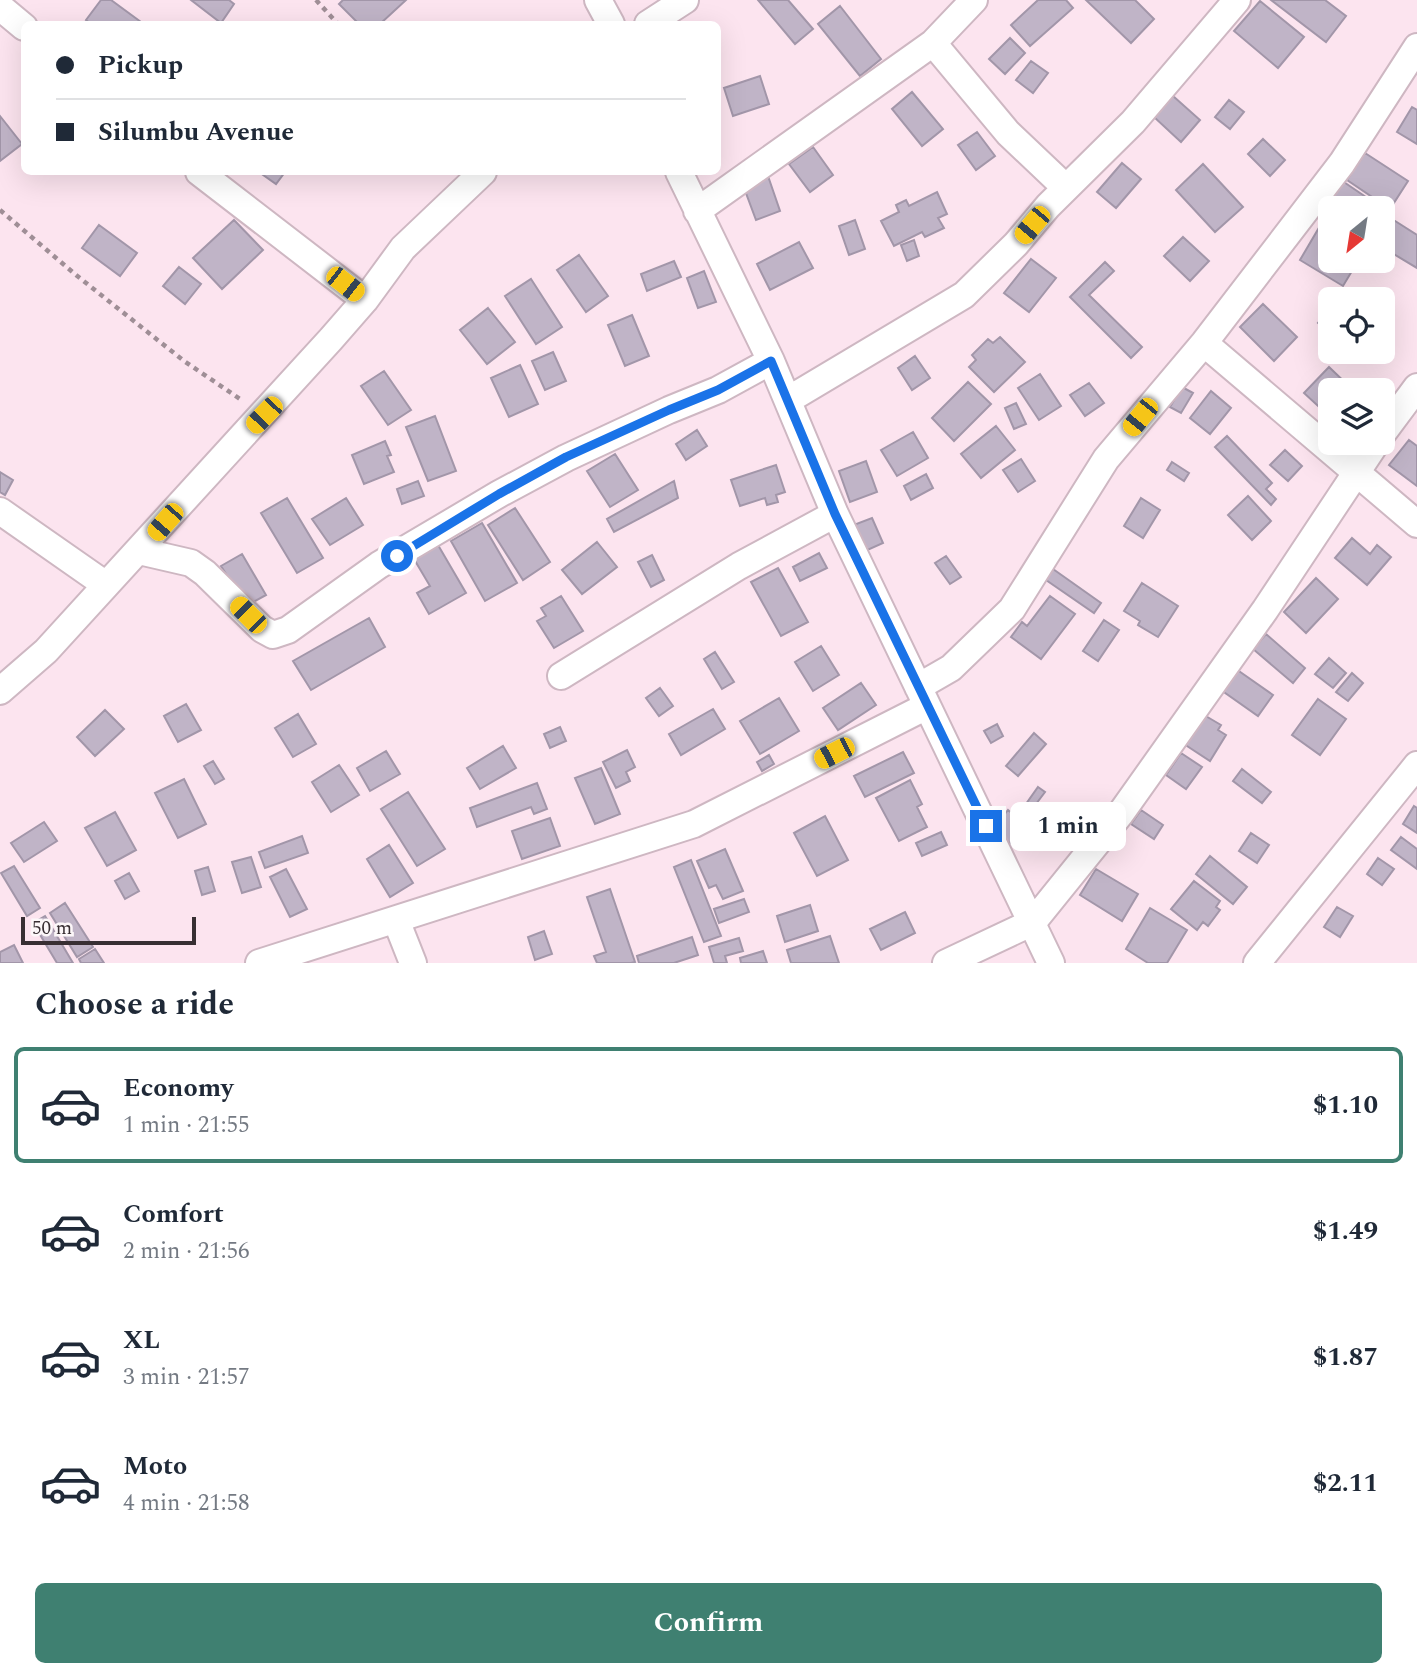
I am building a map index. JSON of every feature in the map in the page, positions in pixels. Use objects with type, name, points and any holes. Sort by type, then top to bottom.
[{"type":"street","points":[[598,0],[609,21]]},
{"type":"street","points":[[653,21],[685,0]]},
{"type":"street","points":[[697,211],[933,43],[974,0]]},
{"type":"street","points":[[789,400],[964,295],[1133,122],[1237,0]]},
{"type":"street","points":[[0,7],[21,24]]},
{"type":"street","points":[[933,43],[1008,133],[1066,188]]},
{"type":"street","points":[[259,963],[694,824],[923,696],[1012,609],[1106,459],[1204,343],[1342,163],[1417,47]]},
{"type":"street","points":[[203,175],[365,300]]},
{"type":"street","points":[[0,691],[46,651],[264,415],[365,300],[403,248],[480,175]]},
{"type":"street","points":[[680,175],[789,400],[835,514],[1051,963]]},
{"type":"street","points":[[1204,343],[1417,524]]},
{"type":"street","points":[[139,551],[191,563],[205,573],[262,629],[272,635],[288,629],[379,565],[566,457],[718,390],[771,361]]},
{"type":"street","points":[[1395,417],[1417,387]]},
{"type":"street","points":[[946,963],[1033,922],[1129,801],[1265,610],[1367,455]]},
{"type":"street","points":[[0,511],[106,584]]},
{"type":"street","points":[[561,676],[739,566],[835,514]]},
{"type":"street","points":[[1257,963],[1417,765]]},
{"type":"street","points":[[396,920],[412,963]]},
{"type":"path","points":[[316,0],[335,21]]},
{"type":"path","points":[[0,209],[76,275],[184,361],[264,415]]},
{"type":"building","points":[[101,0],[111,0],[140,21],[87,21]]},
{"type":"building","points":[[191,0],[229,0],[234,4],[222,21],[218,21]]},
{"type":"building","points":[[343,0],[406,0],[383,21],[356,21],[339,4]]},
{"type":"building","points":[[758,0],[788,0],[813,29],[795,44]]},
{"type":"building","points":[[1038,0],[1066,0],[1073,8],[1030,46],[1011,25]]},
{"type":"building","points":[[1086,0],[1135,0],[1154,19],[1131,43]]},
{"type":"building","points":[[1271,0],[1325,0],[1346,16],[1326,42]]},
{"type":"building","points":[[1260,1],[1304,37],[1278,68],[1234,31]]},
{"type":"building","points":[[840,6],[881,59],[860,76],[818,24]]},
{"type":"building","points":[[1010,38],[1025,53],[1005,74],[989,59]]},
{"type":"building","points":[[1031,61],[1048,73],[1033,93],[1016,80]]},
{"type":"building","points":[[760,76],[769,104],[733,116],[724,88]]},
{"type":"building","points":[[912,92],[943,129],[922,146],[892,109]]},
{"type":"building","points":[[1173,96],[1200,120],[1181,142],[1154,117]]},
{"type":"building","points":[[1229,100],[1244,112],[1230,129],[1215,117]]},
{"type":"building","points":[[1412,107],[1417,110],[1417,144],[1397,132]]},
{"type":"building","points":[[0,116],[21,145],[0,161]]},
{"type":"building","points":[[977,132],[995,156],[976,170],[958,145]]},
{"type":"building","points":[[1263,139],[1285,160],[1270,176],[1248,154]]},
{"type":"building","points":[[813,147],[833,175],[810,192],[789,164]]},
{"type":"building","points":[[1365,153],[1408,181],[1395,201],[1395,196],[1371,196],[1347,180]]},
{"type":"building","points":[[1122,163],[1141,179],[1116,208],[1097,192]]},
{"type":"building","points":[[1203,164],[1243,207],[1215,232],[1176,190]]},
{"type":"building","points":[[263,175],[283,175],[276,184]]},
{"type":"building","points":[[768,176],[780,211],[756,220],[743,185]]},
{"type":"building","points":[[1335,176],[1364,196],[1322,196]]},
{"type":"building","points":[[937,192],[947,214],[938,218],[944,228],[925,237],[922,232],[894,246],[881,221],[899,212],[896,205],[906,200],[909,206]]},
{"type":"building","points":[[234,220],[263,250],[222,289],[193,258]]},
{"type":"building","points":[[855,220],[865,249],[849,255],[839,226]]},
{"type":"building","points":[[1395,221],[1417,235],[1417,268],[1395,255]]},
{"type":"building","points":[[99,225],[137,253],[120,276],[82,248]]},
{"type":"building","points":[[1318,229],[1318,271],[1300,260]]},
{"type":"building","points":[[1183,237],[1209,261],[1190,281],[1164,256]]},
{"type":"building","points":[[914,240],[919,256],[907,261],[901,245]]},
{"type":"building","points":[[799,242],[813,268],[770,290],[757,264]]},
{"type":"building","points":[[579,255],[608,296],[586,312],[557,270]]},
{"type":"building","points":[[1031,259],[1056,278],[1029,312],[1004,293]]},
{"type":"building","points":[[674,261],[681,277],[647,291],[641,274]]},
{"type":"building","points":[[1105,262],[1114,271],[1089,295],[1142,347],[1131,358],[1070,297]]},
{"type":"building","points":[[179,267],[201,284],[185,304],[163,286]]},
{"type":"building","points":[[704,271],[716,302],[698,308],[687,278]]},
{"type":"building","points":[[1322,273],[1351,273],[1343,286]]},
{"type":"building","points":[[531,279],[562,327],[536,344],[505,296]]},
{"type":"building","points":[[1263,304],[1297,337],[1274,361],[1240,327]]},
{"type":"building","points":[[488,308],[515,342],[487,364],[460,330]]},
{"type":"building","points":[[632,315],[649,356],[625,366],[608,325]]},
{"type":"building","points":[[1000,337],[1025,362],[994,392],[969,367],[976,360],[972,355],[988,339],[993,343]]},
{"type":"building","points":[[553,352],[566,381],[545,390],[532,361]]},
{"type":"building","points":[[915,356],[930,378],[912,390],[898,368]]},
{"type":"building","points":[[520,365],[538,404],[509,417],[491,378]]},
{"type":"building","points":[[1329,367],[1340,378],[1318,378]]},
{"type":"building","points":[[384,371],[411,410],[388,425],[361,386]]},
{"type":"building","points":[[1040,374],[1061,406],[1039,420],[1018,388]]},
{"type":"building","points":[[1318,378],[1318,406],[1304,393]]},
{"type":"building","points":[[968,382],[991,404],[954,441],[932,418]]},
{"type":"building","points":[[1089,383],[1104,403],[1085,416],[1070,395]]},
{"type":"building","points":[[1182,387],[1193,393],[1181,413],[1170,407]]},
{"type":"building","points":[[1211,391],[1231,408],[1210,434],[1190,418]]},
{"type":"building","points":[[1016,403],[1026,424],[1014,429],[1005,408]]},
{"type":"building","points":[[435,416],[456,471],[428,481],[406,427]]},
{"type":"building","points":[[996,426],[1015,450],[981,478],[961,454]]},
{"type":"building","points":[[697,430],[707,446],[686,460],[676,444]]},
{"type":"building","points":[[913,432],[928,458],[897,476],[881,450]]},
{"type":"building","points":[[1227,436],[1272,483],[1266,489],[1276,499],[1271,505],[1215,447]]},
{"type":"building","points":[[1409,440],[1417,446],[1417,486],[1389,465]]},
{"type":"building","points":[[385,441],[391,455],[387,456],[394,472],[364,484],[352,455]]},
{"type":"building","points":[[1285,450],[1302,466],[1288,481],[1270,465]]},
{"type":"building","points":[[615,454],[638,490],[610,507],[587,471]]},
{"type":"building","points":[[1021,459],[1035,481],[1018,492],[1003,470]]},
{"type":"building","points":[[866,461],[877,492],[850,502],[839,471]]},
{"type":"building","points":[[1172,462],[1189,473],[1184,481],[1167,470]]},
{"type":"building","points":[[776,465],[785,492],[776,495],[778,502],[767,505],[765,498],[740,506],[731,480]]},
{"type":"building","points":[[0,472],[13,480],[5,495],[0,492]]},
{"type":"building","points":[[926,474],[933,488],[911,500],[904,486]]},
{"type":"building","points":[[418,481],[424,496],[402,504],[397,489]]},
{"type":"building","points":[[674,481],[678,498],[614,532],[607,519]]},
{"type":"building","points":[[1248,496],[1271,521],[1252,540],[1228,515]]},
{"type":"building","points":[[287,498],[323,558],[297,573],[261,513]]},
{"type":"building","points":[[346,498],[363,525],[330,545],[312,519]]},
{"type":"building","points":[[1141,498],[1160,510],[1143,538],[1124,526]]},
{"type":"building","points":[[515,508],[550,562],[523,580],[488,525]]},
{"type":"building","points":[[872,518],[883,543],[863,552],[851,526]]},
{"type":"building","points":[[482,523],[517,583],[485,601],[451,541]]},
{"type":"building","points":[[1352,538],[1370,554],[1377,545],[1391,557],[1367,585],[1335,558]]},
{"type":"building","points":[[597,542],[617,567],[582,594],[562,570]]},
{"type":"building","points":[[438,545],[466,593],[429,614],[417,593],[430,586],[414,559]]},
{"type":"building","points":[[819,553],[827,568],[800,581],[793,567]]},
{"type":"building","points":[[242,554],[266,595],[246,606],[221,566]]},
{"type":"building","points":[[652,555],[664,580],[651,587],[638,562]]},
{"type":"building","points":[[946,556],[961,577],[950,584],[935,563]]},
{"type":"building","points":[[778,568],[808,622],[781,636],[751,582]]},
{"type":"building","points":[[1053,569],[1101,603],[1094,613],[1046,580]]},
{"type":"building","points":[[1316,578],[1338,599],[1306,633],[1284,612]]},
{"type":"building","points":[[1142,583],[1178,606],[1158,637],[1138,625],[1140,621],[1124,611]]},
{"type":"building","points":[[561,596],[583,631],[554,648],[537,621],[546,616],[541,608]]},
{"type":"building","points":[[1050,596],[1075,614],[1041,659],[1011,637],[1022,622],[1027,626]]},
{"type":"building","points":[[369,618],[385,647],[311,690],[293,661]]},
{"type":"building","points":[[1104,620],[1119,630],[1098,661],[1083,651]]},
{"type":"building","points":[[1266,634],[1305,668],[1293,683],[1253,649]]},
{"type":"building","points":[[821,646],[839,675],[813,691],[795,662]]},
{"type":"building","points":[[715,652],[734,682],[722,689],[704,659]]},
{"type":"building","points":[[1329,658],[1346,673],[1333,688],[1315,674]]},
{"type":"building","points":[[1236,669],[1273,695],[1258,716],[1221,690]]},
{"type":"building","points":[[1352,673],[1363,683],[1348,701],[1336,692]]},
{"type":"building","points":[[861,683],[876,705],[838,730],[823,708]]},
{"type":"building","points":[[660,688],[673,706],[659,716],[646,698]]},
{"type":"building","points":[[779,698],[799,731],[760,754],[740,721]]},
{"type":"building","points":[[1318,699],[1346,719],[1320,755],[1292,735]]},
{"type":"building","points":[[186,704],[201,730],[178,742],[164,716]]},
{"type":"building","points":[[713,709],[725,729],[681,755],[669,734]]},
{"type":"building","points":[[105,710],[124,729],[95,756],[77,737]]},
{"type":"building","points":[[298,714],[316,744],[293,757],[275,728]]},
{"type":"building","points":[[1204,715],[1221,725],[1218,730],[1226,735],[1210,761],[1184,744]]},
{"type":"building","points":[[997,724],[1003,736],[991,743],[984,731]]},
{"type":"building","points":[[560,727],[566,741],[550,748],[544,734]]},
{"type":"building","points":[[1034,733],[1046,744],[1018,776],[1006,766]]},
{"type":"building","points":[[503,746],[516,768],[480,789],[467,768]]},
{"type":"building","points":[[627,750],[635,767],[626,772],[630,781],[616,788],[603,762]]},
{"type":"building","points":[[386,751],[400,774],[370,791],[357,768]]},
{"type":"building","points":[[903,752],[914,773],[865,797],[854,776]]},
{"type":"building","points":[[1181,753],[1202,767],[1186,789],[1166,775]]},
{"type":"building","points":[[769,755],[774,764],[762,771],[757,762]]},
{"type":"building","points":[[213,761],[224,779],[215,784],[204,766]]},
{"type":"building","points":[[339,765],[359,795],[331,812],[312,782]]},
{"type":"building","points":[[601,768],[620,814],[595,824],[575,778]]},
{"type":"building","points":[[1242,769],[1271,792],[1262,803],[1233,781]]},
{"type":"building","points":[[184,779],[206,824],[178,838],[155,793]]},
{"type":"building","points":[[910,780],[922,804],[917,807],[927,827],[899,841],[876,798]]},
{"type":"building","points":[[537,783],[547,809],[534,814],[531,807],[477,827],[470,808]]},
{"type":"building","points":[[1038,787],[1045,792],[1033,808],[1026,804]]},
{"type":"building","points":[[408,792],[445,849],[417,866],[381,809]]},
{"type":"building","points":[[1414,806],[1417,808],[1417,833],[1403,824]]},
{"type":"building","points":[[1008,810],[1027,826],[1012,845],[993,829]]},
{"type":"building","points":[[1141,810],[1163,825],[1154,839],[1131,824]]},
{"type":"building","points":[[115,812],[136,850],[107,866],[85,828]]},
{"type":"building","points":[[825,816],[848,860],[817,876],[794,833]]},
{"type":"building","points":[[550,818],[560,846],[522,859],[512,831]]},
{"type":"building","points":[[44,822],[57,841],[24,862],[11,843]]},
{"type":"building","points":[[941,832],[947,845],[922,856],[916,843]]},
{"type":"building","points":[[1251,833],[1269,845],[1257,863],[1239,851]]},
{"type":"building","points":[[302,836],[308,853],[265,868],[259,852]]},
{"type":"building","points":[[1401,837],[1417,849],[1417,869],[1391,850]]},
{"type":"building","points":[[389,845],[413,883],[390,897],[367,859]]},
{"type":"building","points":[[725,849],[743,891],[723,899],[716,885],[709,888],[697,861]]},
{"type":"building","points":[[1210,856],[1247,887],[1233,904],[1196,874]]},
{"type":"building","points":[[251,857],[261,887],[242,893],[232,862]]},
{"type":"building","points":[[1378,858],[1394,869],[1382,885],[1367,874]]},
{"type":"building","points":[[691,860],[721,936],[704,942],[674,867]]},
{"type":"building","points":[[14,866],[40,908],[27,916],[1,873]]},
{"type":"building","points":[[208,867],[215,891],[202,895],[195,871]]},
{"type":"building","points":[[286,869],[307,909],[290,917],[270,877]]},
{"type":"building","points":[[1096,869],[1138,894],[1122,921],[1080,895]]},
{"type":"building","points":[[129,873],[139,891],[125,899],[115,881]]},
{"type":"building","points":[[1194,881],[1220,901],[1216,907],[1220,910],[1208,926],[1203,922],[1197,930],[1171,909]]},
{"type":"building","points":[[610,889],[635,962],[597,963],[594,956],[606,952],[587,897]]},
{"type":"building","points":[[744,899],[749,912],[719,923],[714,909]]},
{"type":"building","points":[[65,903],[93,947],[77,957],[50,913]]},
{"type":"building","points":[[810,905],[818,931],[785,942],[777,916]]},
{"type":"building","points":[[1337,907],[1353,916],[1340,937],[1324,927]]},
{"type":"building","points":[[1150,908],[1187,930],[1167,963],[1148,963],[1126,949]]},
{"type":"building","points":[[905,912],[915,933],[881,950],[870,929]]},
{"type":"building","points":[[45,916],[73,963],[57,963],[33,923]]},
{"type":"building","points":[[544,931],[552,954],[535,960],[528,937]]},
{"type":"building","points":[[830,936],[839,963],[791,963],[787,950]]},
{"type":"building","points":[[692,937],[698,955],[674,963],[639,963],[637,956]]},
{"type":"building","points":[[739,938],[743,951],[725,956],[727,963],[714,963],[709,947]]},
{"type":"building","points":[[14,945],[23,963],[0,963],[0,952]]},
{"type":"building","points":[[95,949],[104,963],[81,963],[79,959]]},
{"type":"building","points":[[763,951],[767,963],[741,963],[740,958]]},
{"type":"route","points":[[397,556],[566,457],[718,390],[771,361],[835,514],[986,826]]}]
